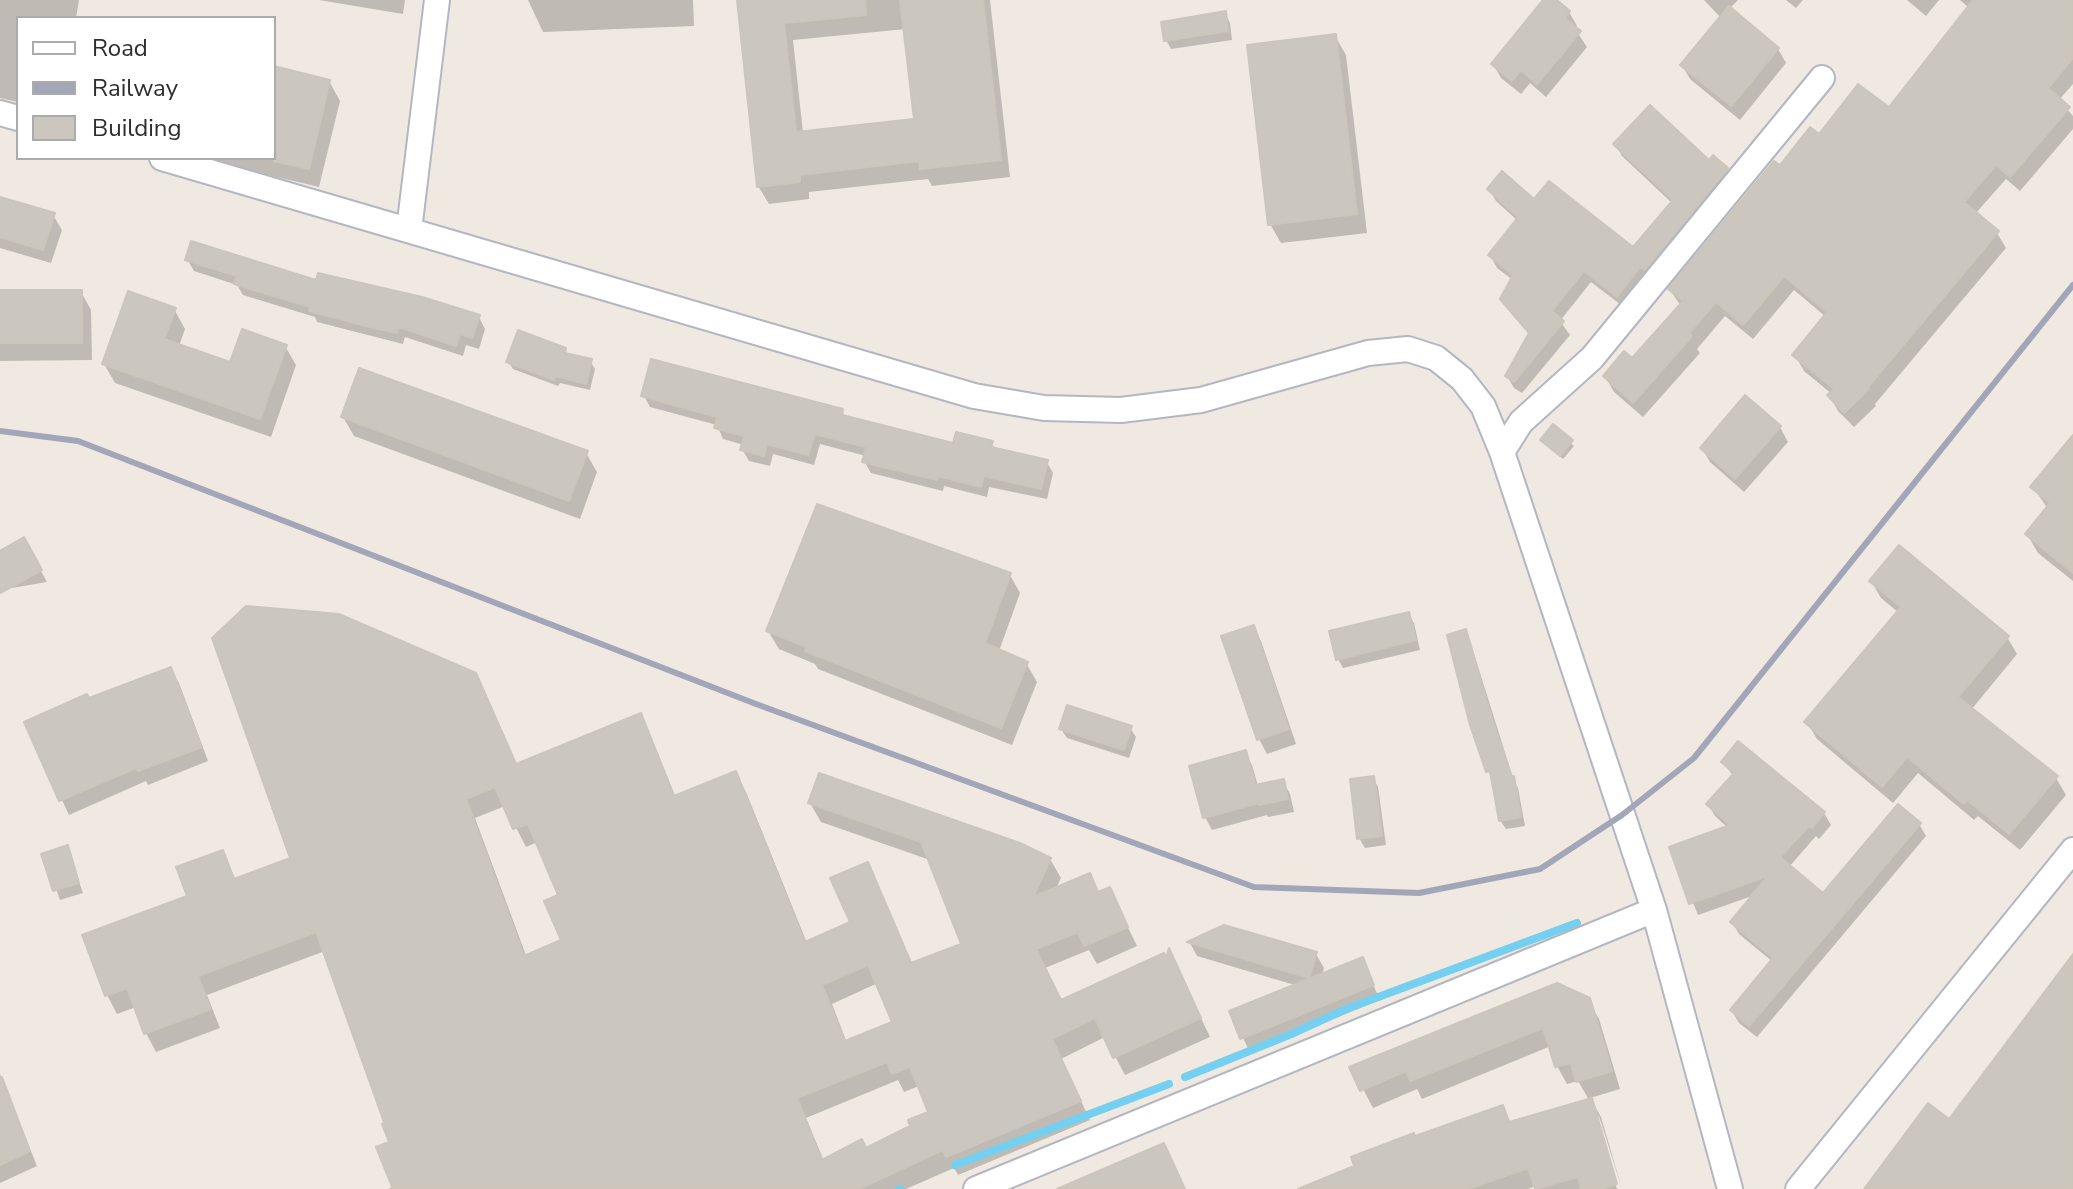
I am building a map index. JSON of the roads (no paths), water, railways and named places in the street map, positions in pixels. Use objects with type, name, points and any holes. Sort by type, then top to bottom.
[{"type":"street","points":[[409,230],[437,0]]},
{"type":"street","points":[[1502,452],[1521,422],[1592,358],[1822,78]]},
{"type":"street","points":[[169,160],[974,396],[1044,408],[1121,410],[1201,400],[1368,353],[1408,349],[1436,358],[1462,379],[1483,406],[1502,452],[1654,910],[1730,1189]]},
{"type":"street","points":[[1798,1189],[2073,850]]},
{"type":"street","points":[[976,1189],[1000,1184],[1654,910]]},
{"type":"waterway","points":[[1185,1077],[1346,1009],[1577,923]]},
{"type":"waterway","points":[[955,1165],[1169,1084]]},
{"type":"railway","points":[[0,431],[78,441],[756,704],[1254,887],[1419,893],[1540,869],[1622,815],[1694,758],[2073,285]]}]
